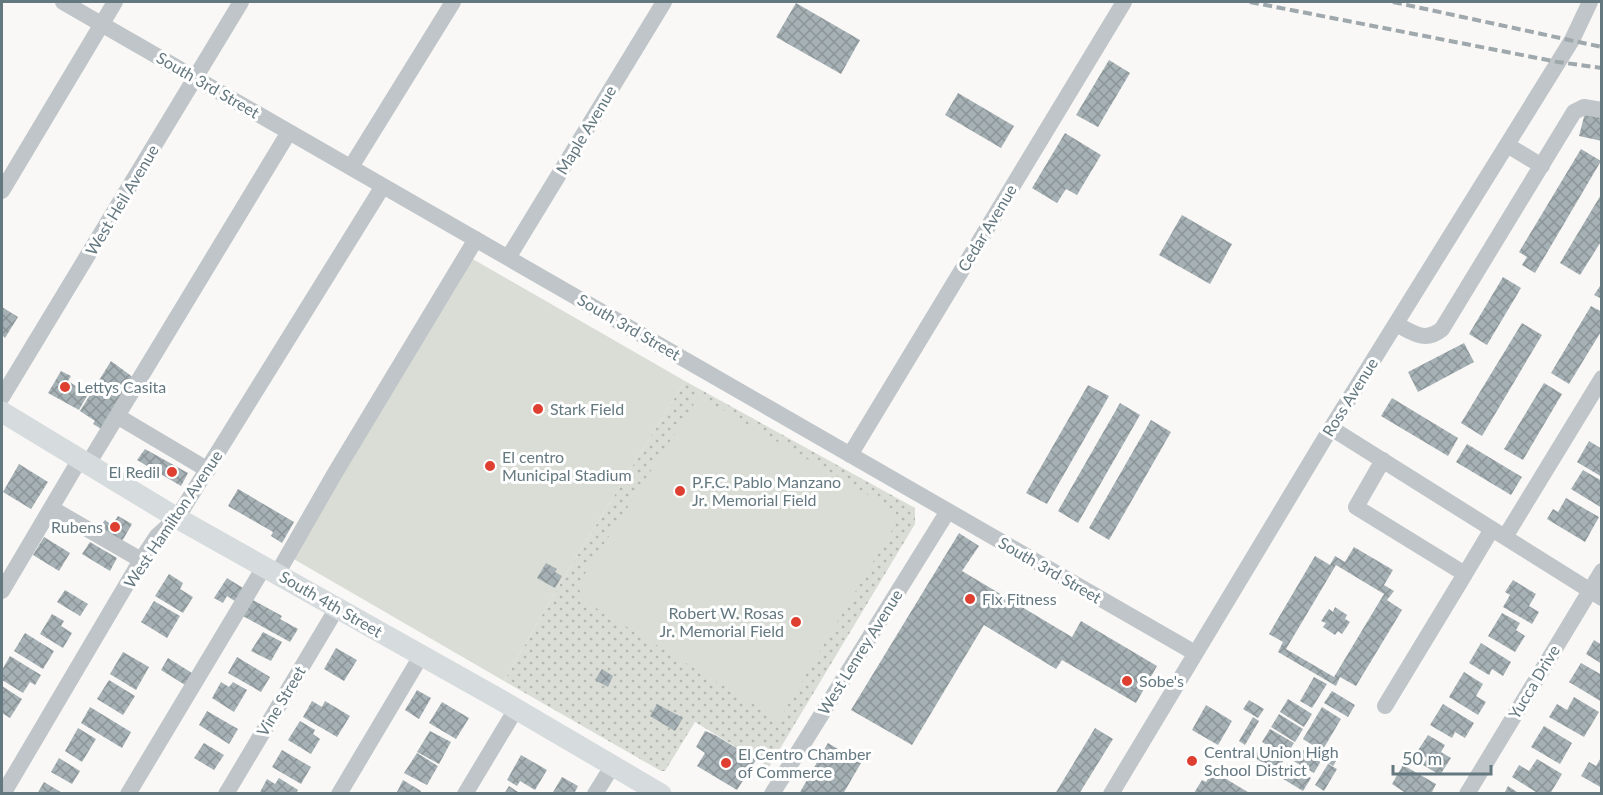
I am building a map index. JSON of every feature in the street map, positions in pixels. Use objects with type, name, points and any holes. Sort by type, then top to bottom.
[{"type":"main road","name":"South 4th Street","points":[[2,412],[177,518],[516,709],[661,794]]},
{"type":"street","name":"South 3rd Street","points":[[63,2],[1195,653]]},
{"type":"street","points":[[2,191],[115,2]]},
{"type":"street","name":"West Heil Avenue","points":[[2,397],[241,2]]},
{"type":"street","points":[[351,167],[453,2]]},
{"type":"street","name":"Maple Avenue","points":[[508,258],[664,2]]},
{"type":"street","name":"Cedar Avenue","points":[[850,455],[1124,2]]},
{"type":"street","name":"Ross Avenue","points":[[1111,794],[1331,428],[1572,40],[1590,2]]},
{"type":"street","points":[[1396,324],[1421,337],[1429,337],[1442,329],[1574,112],[1584,107],[1602,110]]},
{"type":"street","points":[[2,591],[51,508],[117,416],[289,132]]},
{"type":"street","points":[[1507,145],[1542,166]]},
{"type":"street","name":"West Hamilton Avenue","points":[[3,794],[141,560],[157,536],[177,518],[383,186]]},
{"type":"street","points":[[128,794],[335,473],[476,239]]},
{"type":"street","points":[[1385,706],[1465,574],[1499,533],[1602,378]]},
{"type":"street","points":[[117,416],[208,470]]},
{"type":"street","points":[[1331,428],[1596,594]]},
{"type":"street","points":[[1383,460],[1356,507],[1465,574]]},
{"type":"street","points":[[51,508],[141,560]]},
{"type":"street","name":"West Lenrey Avenue","points":[[772,794],[948,511]]},
{"type":"street","name":"Yucca Drive","points":[[1467,794],[1596,594],[1602,571]]},
{"type":"street","name":"Vine Street","points":[[226,794],[337,608]]},
{"type":"street","points":[[339,794],[421,656]]},
{"type":"street","points":[[465,794],[516,709]]},
{"type":"street","points":[[595,794],[613,765]]},
{"type":"shaded area","name":"El centro Municipal Stadium","points":[[471,258],[685,381],[564,577],[504,681],[292,558]]},
{"type":"shaded area","points":[[685,381],[915,508],[915,524],[769,767],[695,722],[665,771],[661,771],[504,681],[564,577]]},
{"type":"shaded area","points":[[699,396],[896,511],[895,525],[779,720],[586,602],[577,586]]},
{"type":"building","points":[[796,3],[860,40],[841,74],[776,37]]},
{"type":"building","points":[[1109,60],[1130,73],[1098,127],[1076,115]]},
{"type":"building","points":[[958,93],[1014,126],[1001,148],[945,115]]},
{"type":"building","points":[[1585,113],[1602,117],[1602,141],[1579,136]]},
{"type":"building","points":[[1065,133],[1101,155],[1077,195],[1066,189],[1057,203],[1032,188]]},
{"type":"building","points":[[1581,149],[1601,161],[1535,273],[1522,265],[1527,257],[1519,252]]},
{"type":"building","points":[[1602,193],[1602,240],[1580,275],[1560,263]]},
{"type":"building","points":[[1182,215],[1232,244],[1210,284],[1159,255]]},
{"type":"building","points":[[1503,277],[1521,288],[1487,345],[1469,334]]},
{"type":"building","points":[[1602,283],[1602,299],[1594,295]]},
{"type":"building","points":[[1591,306],[1602,312],[1602,330],[1569,384],[1551,373]]},
{"type":"building","points":[[2,307],[18,317],[5,338],[2,335]]},
{"type":"building","points":[[1522,323],[1542,335],[1482,436],[1461,423]]},
{"type":"building","points":[[1464,343],[1474,362],[1418,392],[1408,372]]},
{"type":"building","points":[[111,361],[134,378],[103,430],[93,424],[95,421],[80,411]]},
{"type":"building","name":"Lettys Casita","points":[[61,371],[71,376],[68,381],[88,394],[79,410],[48,393]]},
{"type":"building","points":[[1544,383],[1562,394],[1523,460],[1504,449]]},
{"type":"building","points":[[1088,385],[1109,396],[1047,504],[1026,493]]},
{"type":"building","points":[[1392,398],[1458,438],[1448,456],[1381,416]]},
{"type":"building","points":[[1120,403],[1140,415],[1078,523],[1058,511]]},
{"type":"building","points":[[1151,420],[1171,432],[1109,540],[1089,528]]},
{"type":"building","points":[[1589,441],[1602,449],[1602,477],[1577,462]]},
{"type":"building","points":[[1467,444],[1522,477],[1511,495],[1456,462]]},
{"type":"building","points":[[145,449],[188,473],[181,486],[137,460]]},
{"type":"building","points":[[19,464],[48,482],[31,509],[3,492]]},
{"type":"building","points":[[1583,470],[1602,481],[1602,508],[1571,489]]},
{"type":"building","points":[[238,489],[294,522],[282,543],[271,536],[273,532],[228,506]]},
{"type":"building","points":[[1566,498],[1599,517],[1585,542],[1547,519],[1553,509],[1558,512]]},
{"type":"building","name":"Rubens","points":[[118,516],[132,524],[121,543],[98,530],[105,520],[112,525]]},
{"type":"building","points":[[959,533],[979,546],[962,571],[1072,637],[1081,621],[1157,666],[1136,703],[1062,660],[1056,669],[984,625],[912,745],[851,710]]},
{"type":"building","points":[[44,537],[70,553],[59,571],[33,555]]},
{"type":"building","points":[[90,542],[117,558],[110,571],[82,554]]},
{"type":"building","points":[[1354,547],[1393,570],[1384,585],[1394,591],[1387,600],[1402,610],[1356,686],[1340,677],[1336,686],[1278,652],[1283,642],[1269,634],[1315,556],[1330,565],[1335,556],[1345,562]],"holes":[[[1336,565],[1384,594],[1334,677],[1286,649]]]},
{"type":"building","points":[[546,563],[557,569],[555,572],[562,576],[555,588],[537,578]]},
{"type":"building","points":[[169,574],[183,583],[180,589],[193,597],[183,613],[155,596]]},
{"type":"building","points":[[227,578],[243,588],[235,601],[227,596],[223,603],[214,598]]},
{"type":"building","points":[[1513,580],[1536,594],[1529,606],[1539,612],[1532,624],[1503,607],[1510,595],[1505,592]]},
{"type":"building","points":[[65,590],[88,604],[80,616],[57,602]]},
{"type":"building","points":[[253,600],[282,616],[280,619],[298,629],[290,642],[243,616]]},
{"type":"building","points":[[154,601],[180,616],[167,638],[141,622]]},
{"type":"building","points":[[1335,607],[1347,615],[1345,619],[1350,622],[1342,634],[1338,631],[1335,635],[1323,627],[1326,623],[1321,621],[1329,609],[1333,612]]},
{"type":"building","points":[[1502,613],[1520,623],[1516,630],[1525,636],[1515,652],[1488,636]]},
{"type":"building","points":[[52,614],[64,621],[61,626],[72,633],[63,648],[40,634]]},
{"type":"building","points":[[263,632],[282,642],[271,661],[251,651]]},
{"type":"building","points":[[25,633],[54,651],[43,669],[14,651]]},
{"type":"building","points":[[1594,640],[1602,645],[1602,664],[1586,654]]},
{"type":"building","points":[[1481,643],[1511,662],[1503,676],[1492,669],[1489,675],[1469,663]]},
{"type":"building","points":[[336,648],[357,660],[344,681],[324,669]]},
{"type":"building","points":[[123,652],[149,667],[136,690],[110,674]]},
{"type":"building","points":[[10,656],[41,675],[35,685],[30,682],[23,693],[2,680],[2,670]]},
{"type":"building","points":[[237,657],[270,677],[261,692],[228,673]]},
{"type":"building","points":[[168,658],[192,673],[185,685],[161,670]]},
{"type":"building","points":[[1581,663],[1602,675],[1602,702],[1569,682]]},
{"type":"building","points":[[602,669],[613,676],[608,687],[595,680]]},
{"type":"building","points":[[1464,672],[1483,684],[1476,696],[1486,702],[1478,715],[1449,697]]},
{"type":"building","points":[[1314,677],[1327,684],[1312,708],[1300,701]]},
{"type":"building","points":[[109,680],[135,696],[123,715],[97,699]]},
{"type":"building","points":[[221,682],[229,687],[233,682],[247,690],[234,712],[212,698]]},
{"type":"building","points":[[2,686],[22,699],[10,718],[2,713]]},
{"type":"building","points":[[417,690],[431,698],[419,719],[405,710]]},
{"type":"building","points":[[1332,691],[1355,705],[1348,717],[1324,703]]},
{"type":"building","points":[[1574,697],[1599,712],[1584,737],[1549,717],[1557,704],[1567,710]]},
{"type":"building","points":[[1288,699],[1312,714],[1304,727],[1280,712]]},
{"type":"building","points":[[1249,700],[1264,709],[1258,718],[1243,709]]},
{"type":"building","points":[[312,701],[322,707],[325,701],[350,716],[337,737],[303,717]]},
{"type":"building","points":[[442,702],[469,718],[456,739],[429,723]]},
{"type":"building","points":[[657,704],[683,718],[675,731],[650,716]]},
{"type":"building","points":[[1443,704],[1474,723],[1465,738],[1455,732],[1452,738],[1430,725]]},
{"type":"building","points":[[1206,705],[1232,721],[1218,745],[1192,730]]},
{"type":"building","points":[[90,707],[131,732],[122,748],[81,723]]},
{"type":"building","points":[[1322,707],[1341,719],[1322,751],[1303,739]]},
{"type":"building","points":[[207,711],[238,729],[229,744],[199,725]]},
{"type":"building","points":[[1279,714],[1303,729],[1295,742],[1271,727]]},
{"type":"building","points":[[1253,717],[1259,721],[1245,745],[1239,741]]},
{"type":"building","points":[[300,721],[315,730],[313,734],[320,739],[311,754],[288,740]]},
{"type":"building","points":[[1544,726],[1572,743],[1560,764],[1531,747]]},
{"type":"building","points":[[78,728],[96,739],[82,762],[65,751]]},
{"type":"building","points":[[1095,728],[1113,739],[1079,794],[1055,794]]},
{"type":"building","points":[[1270,729],[1294,743],[1286,756],[1262,742]]},
{"type":"building","points":[[430,731],[451,742],[439,764],[417,752]]},
{"type":"building","name":"El Centro Chamber of Commerce","points":[[705,731],[756,760],[737,790],[697,766],[705,753],[696,747]]},
{"type":"building","points":[[1428,735],[1445,745],[1441,752],[1451,758],[1440,775],[1423,765],[1427,758],[1417,752]]},
{"type":"building","points":[[204,743],[224,755],[214,770],[194,758]]},
{"type":"building","points":[[828,743],[861,763],[843,794],[799,794]]},
{"type":"building","points":[[1261,744],[1285,758],[1277,771],[1253,757]]},
{"type":"building","points":[[1298,747],[1321,761],[1314,773],[1290,759]]},
{"type":"building","points":[[282,750],[311,767],[301,784],[272,767]]},
{"type":"building","points":[[1335,752],[1340,755],[1333,766],[1328,763]]},
{"type":"building","points":[[417,753],[438,766],[427,785],[404,773]]},
{"type":"building","points":[[521,755],[547,770],[535,790],[520,781],[517,786],[507,780]]},
{"type":"building","points":[[1602,756],[1602,788],[1581,776],[1589,762],[1596,766]]},
{"type":"building","points":[[59,758],[80,771],[72,784],[51,772]]},
{"type":"building","points":[[1537,759],[1562,774],[1550,794],[1539,794],[1512,777],[1519,765],[1529,771]]},
{"type":"building","points":[[1288,764],[1311,778],[1303,791],[1280,777]]},
{"type":"building","points":[[1328,764],[1337,769],[1324,791],[1315,785]]},
{"type":"building","points":[[1403,765],[1436,784],[1431,794],[1407,794],[1392,784]]},
{"type":"building","points":[[1213,771],[1251,794],[1194,793],[1202,780],[1206,782]]},
{"type":"building","points":[[562,777],[578,786],[574,794],[552,794]]},
{"type":"building","points":[[279,778],[298,790],[296,794],[259,794],[267,779],[275,784]]},
{"type":"building","points":[[403,780],[421,791],[419,794],[396,794]]},
{"type":"building","points":[[44,782],[64,794],[37,794]]},
{"type":"building","points":[[509,786],[521,794],[504,794]]},
{"type":"building","points":[[1508,786],[1520,794],[1504,794]]},
{"type":"railway","points":[[1250,2],[1558,62],[1602,68]]},
{"type":"railway","points":[[1393,2],[1602,47]]},
{"type":"place","name":"Lettys Casita","points":[[65,387]]},
{"type":"place","name":"Stark Field","points":[[538,409]]},
{"type":"place","name":"El centro Municipal Stadium","points":[[490,466]]},
{"type":"place","name":"El Redil","points":[[172,472]]},
{"type":"place","name":"P.F.C. Pablo Manzano Jr. Memorial Field","points":[[680,491]]},
{"type":"place","name":"Rubens","points":[[115,527]]},
{"type":"place","name":"Flx Fitness","points":[[970,599]]},
{"type":"place","name":"Robert W. Rosas Jr. Memorial Field","points":[[796,622]]},
{"type":"place","name":"Sobe's","points":[[1127,681]]},
{"type":"place","name":"Central Union High School District","points":[[1192,761]]},
{"type":"place","name":"El Centro Chamber of Commerce","points":[[726,763]]}]
